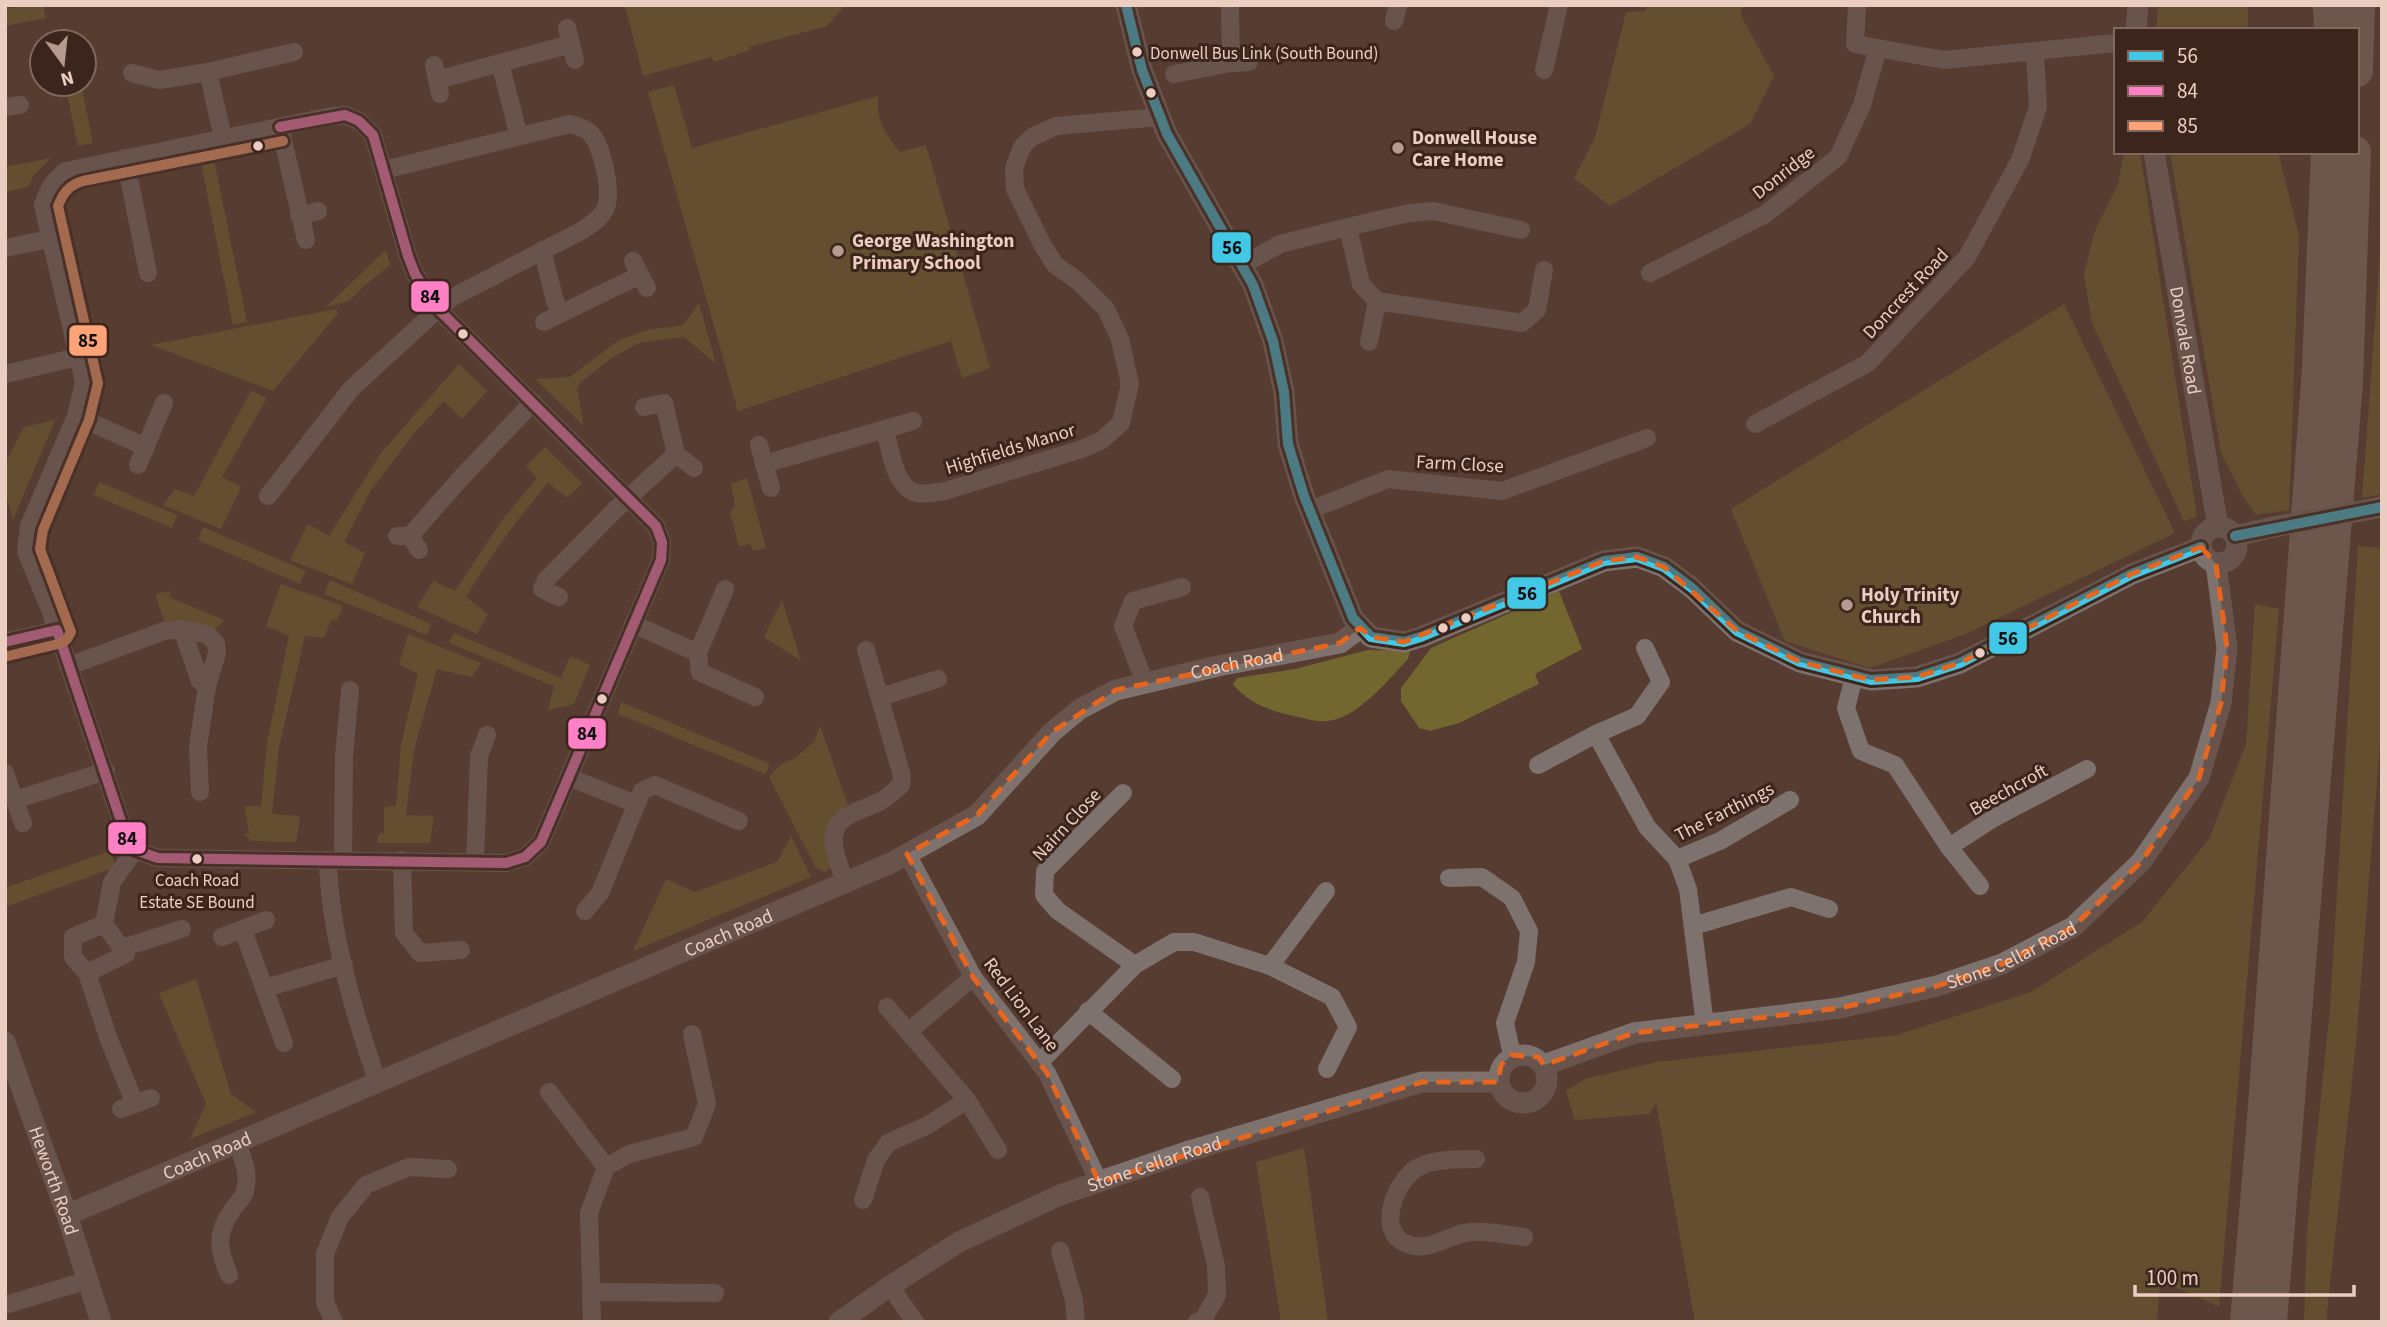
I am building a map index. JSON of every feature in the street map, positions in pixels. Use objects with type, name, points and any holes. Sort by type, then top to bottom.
[{"type":"highway","points":[[2329,5],[2330,28]]},
{"type":"highway","points":[[2358,28],[2359,5]]},
{"type":"highway","points":[[2246,1322],[2317,381],[2327,154]]},
{"type":"highway","points":[[2271,1322],[2347,383],[2355,154]]},
{"type":"street","points":[[1126,5],[1142,70],[1167,134],[1253,285],[1273,341],[1284,392],[1289,444],[1310,510],[1353,618],[1371,637],[1404,642],[1421,637],[1604,561],[1637,557],[1664,567],[1692,588],[1737,631],[1800,662],[1871,680],[1917,677],[1960,663],[2132,574],[2201,547]]},
{"type":"street","points":[[1174,74],[1240,62],[1230,5]]},
{"type":"street","points":[[1544,70],[1559,5]]},
{"type":"street","points":[[1857,5],[1855,44],[1944,60],[2114,43]]},
{"type":"street","points":[[2136,28],[2138,5]]},
{"type":"street","points":[[437,80],[571,44]]},
{"type":"street","name":"Donridge","points":[[1650,273],[1764,215],[1838,157],[1862,104],[1878,48]]},
{"type":"street","points":[[131,73],[159,80],[208,72],[294,52]]},
{"type":"street","name":"Doncrest Road","points":[[1755,424],[1868,363],[1967,257],[2020,160],[2038,107],[2035,52]]},
{"type":"street","points":[[500,64],[519,136]]},
{"type":"street","points":[[208,72],[223,138]]},
{"type":"street","points":[[345,115],[359,121],[373,135],[401,236],[412,265],[439,309],[656,526],[662,542],[661,560],[541,842],[525,857],[506,863],[158,858],[135,850],[126,836],[57,630],[26,551],[29,526],[76,416],[84,382],[43,205],[48,189],[66,171],[223,138],[345,115]]},
{"type":"street","name":"Highfields Manor","points":[[884,429],[899,478],[908,490],[926,494],[945,491],[1082,449],[1102,440],[1121,422],[1130,384],[1120,339],[1106,309],[1078,281],[1055,265],[1032,227],[1015,189],[1014,168],[1022,146],[1032,137],[1056,126],[1160,117]]},
{"type":"street","points":[[268,496],[298,472],[351,389],[451,298],[583,230],[606,208],[609,188],[597,142],[584,128],[570,124],[384,170]]},
{"type":"street","points":[[280,127],[306,240]]},
{"type":"street","name":"Donvale Road","points":[[2154,154],[2227,532]]},
{"type":"street","points":[[125,158],[153,253],[148,273]]},
{"type":"street","points":[[299,216],[318,211]]},
{"type":"street","points":[[1242,265],[1280,244],[1409,213],[1433,211],[1521,230]]},
{"type":"street","points":[[1348,227],[1361,284],[1377,301],[1522,323],[1537,310],[1544,270]]},
{"type":"street","points":[[5,248],[49,239]]},
{"type":"street","points":[[541,250],[561,313]]},
{"type":"street","points":[[544,322],[640,275]]},
{"type":"street","points":[[1369,342],[1377,301]]},
{"type":"street","points":[[5,374],[78,357]]},
{"type":"street","points":[[408,541],[460,479],[533,402]]},
{"type":"street","points":[[138,465],[146,447],[162,426],[163,403]]},
{"type":"street","points":[[645,407],[664,403],[677,454],[694,468]]},
{"type":"street","points":[[76,416],[146,447]]},
{"type":"street","points":[[764,464],[913,421]]},
{"type":"street","name":"Farm Close","points":[[1310,510],[1388,479],[1502,491],[1647,438]]},
{"type":"street","points":[[759,445],[771,488]]},
{"type":"street","points":[[559,597],[542,589],[546,580],[628,498],[677,454]]},
{"type":"street","points":[[2227,532],[2238,548],[2232,559],[2216,564],[2204,556],[2201,547],[2204,536],[2213,528],[2227,532],[2274,527],[2382,507]]},
{"type":"street","name":"Stone Cellar Road","points":[[1544,1065],[1634,1034],[1840,1008],[1937,986],[2002,964],[2073,927],[2141,862],[2200,778],[2221,703],[2227,648],[2216,564]]},
{"type":"street","points":[[1145,683],[1123,626],[1133,601],[1182,586]]},
{"type":"street","points":[[725,589],[698,653],[700,672],[755,698]]},
{"type":"street","points":[[633,624],[698,653]]},
{"type":"street","name":"Coach Road","points":[[67,1215],[907,854],[977,815],[1052,732],[1080,709],[1116,690],[1218,666],[1340,643],[1360,628]]},
{"type":"street","points":[[69,666],[164,631],[182,629],[208,635],[216,643],[215,666],[207,686],[198,747],[200,792]]},
{"type":"street","points":[[182,629],[200,681],[207,686]]},
{"type":"street","points":[[5,642],[57,630]]},
{"type":"street","points":[[1538,765],[1637,716],[1661,682],[1645,648]]},
{"type":"street","points":[[845,882],[834,844],[835,832],[842,820],[854,812],[882,801],[901,785],[902,776],[866,650]]},
{"type":"street","points":[[1854,677],[1846,708],[1861,751],[1895,765],[1949,847],[1980,886]]},
{"type":"street","points":[[880,697],[937,679]]},
{"type":"street","points":[[353,684],[344,756],[333,918],[377,1083]]},
{"type":"street","name":"The Farthings","points":[[1596,734],[1647,827],[1677,859],[1688,889],[1705,1025]]},
{"type":"street","points":[[475,862],[479,756],[487,735]]},
{"type":"street","name":"Beechcroft","points":[[1949,847],[1994,818],[2087,769]]},
{"type":"street","points":[[15,800],[106,771]]},
{"type":"street","points":[[5,773],[23,823]]},
{"type":"street","points":[[568,777],[636,804]]},
{"type":"street","points":[[585,911],[600,893],[642,791],[655,785],[708,815],[739,821]]},
{"type":"street","name":"Nairn Close","points":[[1123,793],[1045,871],[1044,895],[1058,911],[1135,965]]},
{"type":"street","name":"The Farthings","points":[[1677,859],[1720,841],[1790,800]]},
{"type":"street","points":[[87,972],[126,954],[104,924],[112,882],[135,850]]},
{"type":"street","name":"Red Lion Lane","points":[[907,854],[973,977],[1047,1073],[1099,1182]]},
{"type":"street","points":[[402,860],[404,933],[420,953],[461,950]]},
{"type":"street","points":[[1449,878],[1482,877],[1512,898],[1529,931],[1526,962],[1505,1023],[1512,1055]]},
{"type":"street","points":[[1270,966],[1326,891]]},
{"type":"street","points":[[1693,926],[1791,897],[1829,909]]},
{"type":"street","points":[[222,937],[266,920]]},
{"type":"street","points":[[104,924],[73,937],[73,957],[87,972],[109,1040],[135,1104]]},
{"type":"street","points":[[122,948],[182,929]]},
{"type":"street","points":[[243,930],[285,1043]]},
{"type":"street","points":[[1039,1063],[1135,965],[1174,942],[1194,942],[1270,966],[1332,997],[1348,1027],[1327,1069]]},
{"type":"street","points":[[265,988],[344,965]]},
{"type":"street","points":[[908,1032],[973,977]]},
{"type":"street","points":[[887,1007],[967,1100],[998,1150]]},
{"type":"street","points":[[1088,1011],[1171,1079]]},
{"type":"street","points":[[592,1322],[589,1213],[606,1167],[629,1154],[694,1136],[707,1104],[692,1034]]},
{"type":"street","name":"Heworth Road","points":[[5,1042],[67,1215],[101,1322]]},
{"type":"street","points":[[1512,1055],[1538,1058],[1548,1071],[1548,1085],[1537,1100],[1528,1104],[1504,1095],[1498,1082],[1501,1065],[1512,1055]]},
{"type":"street","name":"Stone Cellar Road","points":[[839,1322],[960,1242],[1060,1195],[1189,1151],[1422,1082],[1498,1082]]},
{"type":"street","points":[[549,1092],[606,1167]]},
{"type":"street","points":[[863,1200],[876,1160],[888,1143],[928,1125],[967,1100]]},
{"type":"street","points":[[229,1275],[222,1256],[219,1235],[245,1192],[247,1171],[237,1143]]},
{"type":"street","points":[[1476,1159],[1440,1160],[1417,1168],[1398,1186],[1392,1202],[1390,1220],[1396,1237],[1406,1244],[1420,1247],[1469,1232],[1524,1237]]},
{"type":"street","points":[[334,1322],[325,1302],[325,1254],[341,1217],[366,1185],[409,1167],[448,1169]]},
{"type":"street","points":[[1197,1322],[1203,1320],[1217,1295],[1216,1266],[1200,1197]]},
{"type":"street","points":[[1060,1251],[1074,1300],[1076,1322]]},
{"type":"street","points":[[5,1305],[88,1280]]},
{"type":"street","points":[[890,1286],[915,1322]]},
{"type":"street","points":[[592,1292],[715,1293]]},
{"type":"highlighted area","points":[[2201,547],[2216,564],[2227,648],[2221,703],[2199,778],[2141,862],[2073,927],[2002,964],[1937,986],[1840,1008],[1634,1033],[1544,1065],[1538,1057],[1512,1055],[1501,1065],[1498,1082],[1422,1082],[1099,1182],[1047,1073],[973,977],[907,854],[977,815],[1052,732],[1116,690],[1340,643],[1360,628],[1371,637],[1404,642],[1604,561],[1637,557],[1664,567],[1737,631],[1800,662],[1871,680],[1917,677],[1960,663],[2132,574]]},
{"type":"shaded area","points":[[43,5],[46,18],[5,26],[5,9]]},
{"type":"shaded area","points":[[625,5],[845,5],[827,26],[749,47],[750,50],[714,62],[712,57],[643,76]]},
{"type":"shaded area","points":[[1647,5],[1743,5],[1740,14],[1774,76],[1750,124],[1610,206],[1574,178],[1595,138],[1626,12],[1645,11]]},
{"type":"shaded area","points":[[2158,5],[2248,5],[2248,28],[2156,28]]},
{"type":"shaded area","points":[[674,85],[692,148],[878,96],[878,112],[883,126],[900,152],[926,145],[990,368],[962,378],[951,341],[738,411],[648,92]]},
{"type":"shaded area","points":[[68,98],[84,98],[93,143],[78,146]]},
{"type":"shaded area","points":[[2124,154],[2140,154],[2197,517],[2184,521],[2092,323],[2084,275],[2094,233],[2118,184]]},
{"type":"shaded area","points":[[2170,154],[2278,154],[2299,236],[2289,510],[2256,515],[2221,453]]},
{"type":"shaded area","points":[[51,158],[34,175],[28,187],[5,192],[5,167]]},
{"type":"shaded area","points":[[214,160],[247,322],[233,325],[201,162]]},
{"type":"shaded area","points":[[2382,228],[2382,494],[2362,498]]},
{"type":"shaded area","points":[[386,250],[390,265],[349,301],[326,307]]},
{"type":"shaded area","points":[[699,303],[716,364],[684,337],[639,343],[610,359],[580,383],[577,389],[584,426],[535,379],[570,377],[619,340],[648,330],[683,325]]},
{"type":"shaded area","points":[[2064,304],[2175,533],[1968,633],[1870,668],[1785,641],[1731,509]]},
{"type":"shaded area","points":[[336,309],[338,313],[273,391],[151,345]]},
{"type":"shaded area","points":[[459,364],[487,391],[462,419],[444,401],[416,431],[371,490],[344,542],[365,553],[352,584],[290,560],[308,524],[329,536],[381,453]]},
{"type":"shaded area","points":[[251,391],[267,398],[222,477],[241,487],[221,529],[163,505],[175,489],[194,496]]},
{"type":"shaded area","points":[[55,420],[13,520],[5,491],[5,463],[24,427]]},
{"type":"shaded area","points":[[545,447],[582,483],[568,498],[548,483],[494,552],[466,597],[488,614],[477,634],[417,607],[433,581],[455,591],[502,520],[537,478],[526,466]]},
{"type":"shaded area","points":[[747,478],[766,548],[753,551],[750,544],[739,547],[730,512],[735,506],[731,484]]},
{"type":"shaded area","points":[[99,482],[177,515],[172,528],[94,495]]},
{"type":"shaded area","points":[[203,527],[306,571],[300,584],[198,540]]},
{"type":"shaded area","points":[[2358,546],[2382,548],[2382,718],[2356,1043],[2326,1322],[2304,1322],[2307,1231],[2330,1009]]},
{"type":"shaded area","points":[[330,580],[431,624],[427,635],[324,594]]},
{"type":"shaded area","points":[[281,584],[343,606],[337,621],[331,620],[324,638],[305,636],[279,747],[272,814],[300,816],[296,842],[251,841],[244,834],[249,833],[244,806],[261,806],[267,743],[289,636],[266,626]]},
{"type":"shaded area","points":[[171,591],[169,597],[224,620],[214,631],[165,623],[155,594]]},
{"type":"shaded area","points":[[1559,591],[1582,649],[1535,674],[1539,684],[1459,723],[1430,731],[1419,728],[1401,701],[1401,688],[1431,648]]},
{"type":"shaded area","points":[[782,600],[801,661],[764,637]]},
{"type":"shaded area","points":[[2255,604],[2279,609],[2219,1307],[2160,1280],[2157,1322],[1695,1322],[1656,1103],[1650,1114],[1575,1120],[1566,1091],[1585,1079],[1657,1062],[1897,1035],[2031,992],[2142,922],[2209,839],[2246,744]]},
{"type":"shaded area","points":[[454,633],[561,678],[570,656],[590,665],[574,704],[548,710],[554,686],[449,643]]},
{"type":"shaded area","points":[[408,634],[481,663],[472,677],[437,669],[414,750],[406,815],[434,816],[430,843],[378,843],[378,835],[384,833],[384,807],[396,806],[401,744],[418,674],[399,664]]},
{"type":"shaded area","points":[[1368,650],[1410,651],[1408,659],[1382,687],[1349,714],[1338,719],[1317,721],[1273,711],[1251,700],[1233,684],[1237,678],[1295,669]]},
{"type":"shaded area","points":[[621,702],[770,764],[765,774],[618,714]]},
{"type":"shaded area","points":[[820,726],[848,805],[829,827],[827,847],[832,868],[824,872],[816,868],[769,777],[780,765],[794,759],[814,742]]},
{"type":"shaded area","points":[[791,836],[811,877],[633,951],[666,879],[695,892],[777,862]]},
{"type":"shaded area","points":[[110,851],[116,867],[5,907],[5,888]]},
{"type":"shaded area","points":[[196,979],[231,1094],[256,1112],[190,1139],[206,1104],[159,993]]},
{"type":"shaded area","points":[[1304,1148],[1328,1322],[1281,1322],[1256,1162]]},
{"type":"transit line","name":"56","points":[[1126,5],[1142,70],[1167,134],[1253,285],[1273,341],[1284,392],[1288,444],[1304,496],[1353,618],[1371,637],[1404,642],[1421,637],[1604,561],[1637,557],[1664,567],[1692,588],[1737,631],[1800,662],[1871,680],[1917,677],[1960,663],[2132,574],[2201,547]]},
{"type":"transit line","name":"84","points":[[5,642],[57,630],[126,836],[135,850],[158,858],[506,863],[525,857],[541,842],[661,560],[662,542],[656,526],[438,309],[415,274],[408,256],[373,135],[359,121],[345,115],[280,127]]},
{"type":"transit line","name":"85","points":[[8,656],[62,643],[71,632],[40,549],[43,530],[89,420],[98,383],[58,206],[62,197],[70,187],[83,181],[283,141]]},
{"type":"transit line","name":"56","points":[[2235,536],[2382,507]]},
{"type":"place","name":"Donwell Bus Link (South Bound)","points":[[1137,52]]},
{"type":"place","name":"Donwell House Care Home","points":[[1398,148]]},
{"type":"place","name":"George Washington Primary School","points":[[838,251]]},
{"type":"place","name":"Holy Trinity Church","points":[[1847,605]]},
{"type":"place","name":"Coach Road Estate SE Bound","points":[[197,859]]}]
